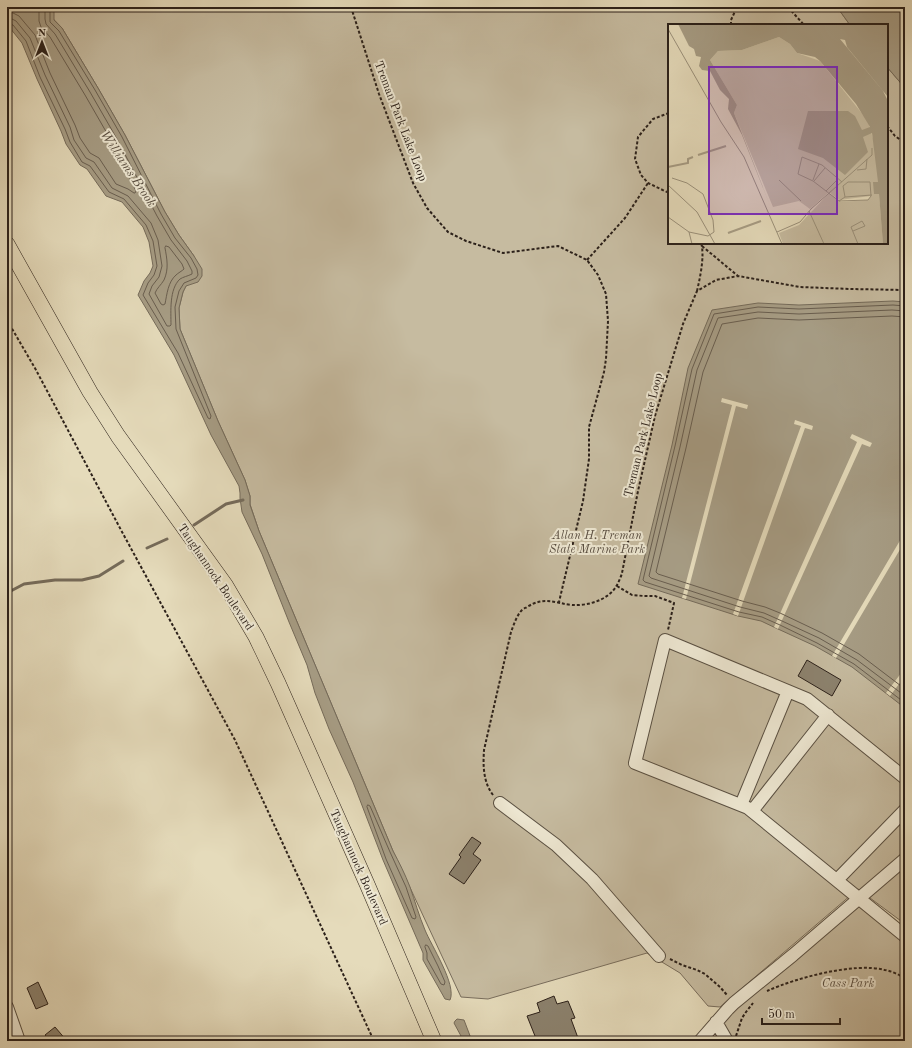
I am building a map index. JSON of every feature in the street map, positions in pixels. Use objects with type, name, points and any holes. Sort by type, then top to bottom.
[{"type":"main road","name":"Taughannock Boulevard","points":[[7,244],[102,411],[226,586],[256,637],[278,683],[367,884],[434,1041]]},
{"type":"street","points":[[905,778],[807,699],[665,640],[634,763],[748,808],[905,936]]},
{"type":"street","points":[[741,805],[788,691]]},
{"type":"street","points":[[752,811],[828,716]]},
{"type":"street","points":[[500,803],[556,846],[592,879],[659,956]]},
{"type":"street","points":[[836,880],[905,810]]},
{"type":"street","points":[[700,1041],[728,1009],[738,1000],[794,955],[905,859]]},
{"type":"street","points":[[7,1007],[19,1041]]},
{"type":"street","points":[[716,1022],[731,1041]]},
{"type":"path","name":"Treman Park Lake Loop","points":[[351,7],[379,94],[413,183],[427,208],[448,232],[466,241],[503,253],[558,246],[587,260],[598,275],[606,294],[608,321],[606,360],[589,427],[589,459],[583,501],[559,602]]},
{"type":"path","points":[[731,24],[731,20],[737,7]]},
{"type":"path","points":[[788,7],[803,24]]},
{"type":"path","points":[[668,113],[653,119],[638,137],[635,160],[641,175],[648,183],[668,193]]},
{"type":"path","points":[[888,127],[895,136],[905,143]]},
{"type":"path","points":[[587,260],[625,218],[648,183]]},
{"type":"path","name":"Treman Park Lake Loop","points":[[701,244],[738,276]]},
{"type":"path","name":"Treman Park Lake Loop","points":[[617,586],[622,573],[638,491],[655,416],[683,324],[697,291],[702,264],[701,244]]},
{"type":"path","name":"Treman Park Lake Loop","points":[[697,291],[716,280],[738,276],[800,287],[850,290],[905,290]]},
{"type":"path","points":[[7,320],[36,370],[235,740],[374,1041]]},
{"type":"path","points":[[500,803],[491,792],[485,779],[483,766],[484,750],[511,632],[522,610],[544,600],[572,605],[587,604],[599,601],[617,586],[632,595],[655,596],[674,603],[665,640]]},
{"type":"path","points":[[659,956],[666,956],[682,965],[704,974],[720,987],[730,998]]},
{"type":"path","points":[[762,995],[767,991],[783,984],[815,975],[851,969],[870,968],[885,970],[905,978]]},
{"type":"path","points":[[731,1041],[738,1032],[742,1018],[754,1002]]},
{"type":"green space","name":"Allan H. Treman State Marine Park","points":[[40,7],[837,7],[849,24],[668,24],[668,244],[888,244],[888,68],[905,88],[905,924],[858,889],[720,1007],[708,1006],[680,973],[647,953],[488,999],[461,997],[393,851],[259,531],[250,504],[250,496],[245,480],[218,421],[180,329],[179,308],[194,256],[165,212],[125,135],[62,28],[43,8]]},
{"type":"green space","name":"Cass Park","points":[[860,899],[905,934],[905,1041],[711,1041],[716,1036],[728,1015]]},
{"type":"water","points":[[7,7],[54,8],[54,20],[62,28],[98,88],[125,135],[165,212],[202,269],[202,276],[198,282],[186,286],[183,292],[179,308],[180,329],[218,421],[245,480],[250,496],[250,505],[259,531],[393,851],[408,882],[425,930],[447,975],[451,993],[450,1000],[445,999],[423,960],[423,953],[383,860],[353,782],[329,729],[315,693],[307,665],[262,554],[242,512],[239,486],[211,435],[174,355],[138,295],[153,266],[149,242],[143,227],[122,202],[106,196],[87,169],[80,165],[66,144],[22,43],[10,28],[7,27]]},
{"type":"water","points":[[837,7],[905,7],[905,88],[888,68],[888,24],[849,24]]},
{"type":"water","name":"Allan H. Treman State Marine Park","points":[[893,301],[905,302],[905,708],[852,667],[815,646],[761,621],[738,616],[638,584],[672,445],[688,368],[712,310],[758,303],[799,305]]},
{"type":"water","points":[[457,1019],[464,1020],[472,1041],[461,1041],[461,1036],[454,1023]]},
{"type":"pier","points":[[722,398],[748,405],[747,409],[736,406],[686,599],[682,598],[732,405],[721,402]]},
{"type":"pier","points":[[795,420],[813,426],[812,430],[805,428],[738,616],[733,614],[801,426],[794,424]]},
{"type":"pier","points":[[852,434],[872,443],[870,447],[862,444],[778,629],[774,627],[857,442],[850,438]]},
{"type":"pier","points":[[905,532],[905,541],[836,658],[832,656]]},
{"type":"pier","points":[[905,668],[905,676],[890,696],[886,693]]},
{"type":"building","points":[[807,660],[841,680],[832,696],[798,676]]},
{"type":"building","points":[[472,837],[481,843],[473,854],[481,860],[464,884],[449,874],[461,857],[459,855]]},
{"type":"building","points":[[38,982],[48,1004],[36,1009],[27,988]]},
{"type":"building","points":[[554,996],[557,1004],[568,1001],[575,1018],[571,1019],[578,1038],[570,1041],[537,1041],[527,1016],[540,1012],[537,1003]]},
{"type":"building","points":[[55,1027],[67,1041],[50,1041],[45,1035]]},
{"type":"waterway","name":"Williams Brook","points":[[194,525],[226,504],[243,500]]},
{"type":"waterway","name":"Williams Brook","points":[[147,548],[167,539]]},
{"type":"waterway","name":"Williams Brook","points":[[7,593],[24,584],[55,580],[82,580],[99,576],[123,561]]}]
